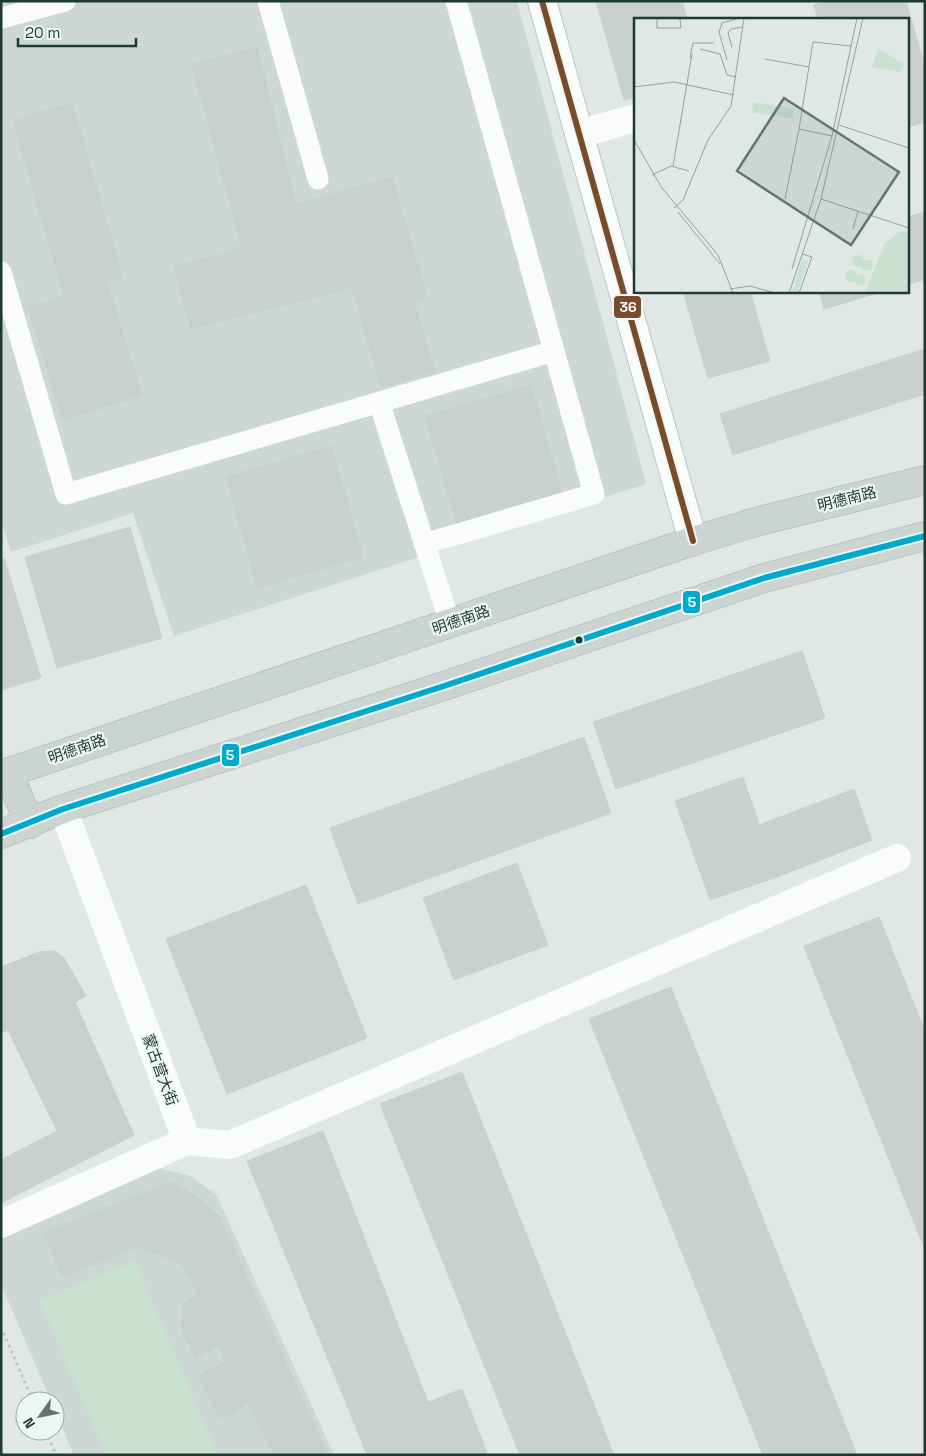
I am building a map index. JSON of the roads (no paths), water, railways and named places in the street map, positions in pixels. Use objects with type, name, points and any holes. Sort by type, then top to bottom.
[{"type":"main road","name":"明德南路","points":[[4,774],[692,541],[758,521],[925,480]]},
{"type":"main road","points":[[1,834],[30,824],[63,809],[441,687],[764,578],[925,536]]},
{"type":"main road","points":[[4,774],[30,824]]},
{"type":"street","points":[[542,1],[692,541]]},
{"type":"street","points":[[579,134],[634,118]]},
{"type":"street","name":"蒙古营大街","points":[[63,809],[187,1140]]},
{"type":"street","points":[[1,1224],[187,1140],[230,1145],[897,858]]},
{"type":"lane","points":[[2,17],[65,1]]},
{"type":"lane","points":[[268,1],[318,179]]},
{"type":"lane","points":[[424,544],[594,494],[456,1]]},
{"type":"lane","points":[[1,272],[66,494],[554,351]]},
{"type":"lane","points":[[379,402],[450,623]]}]
